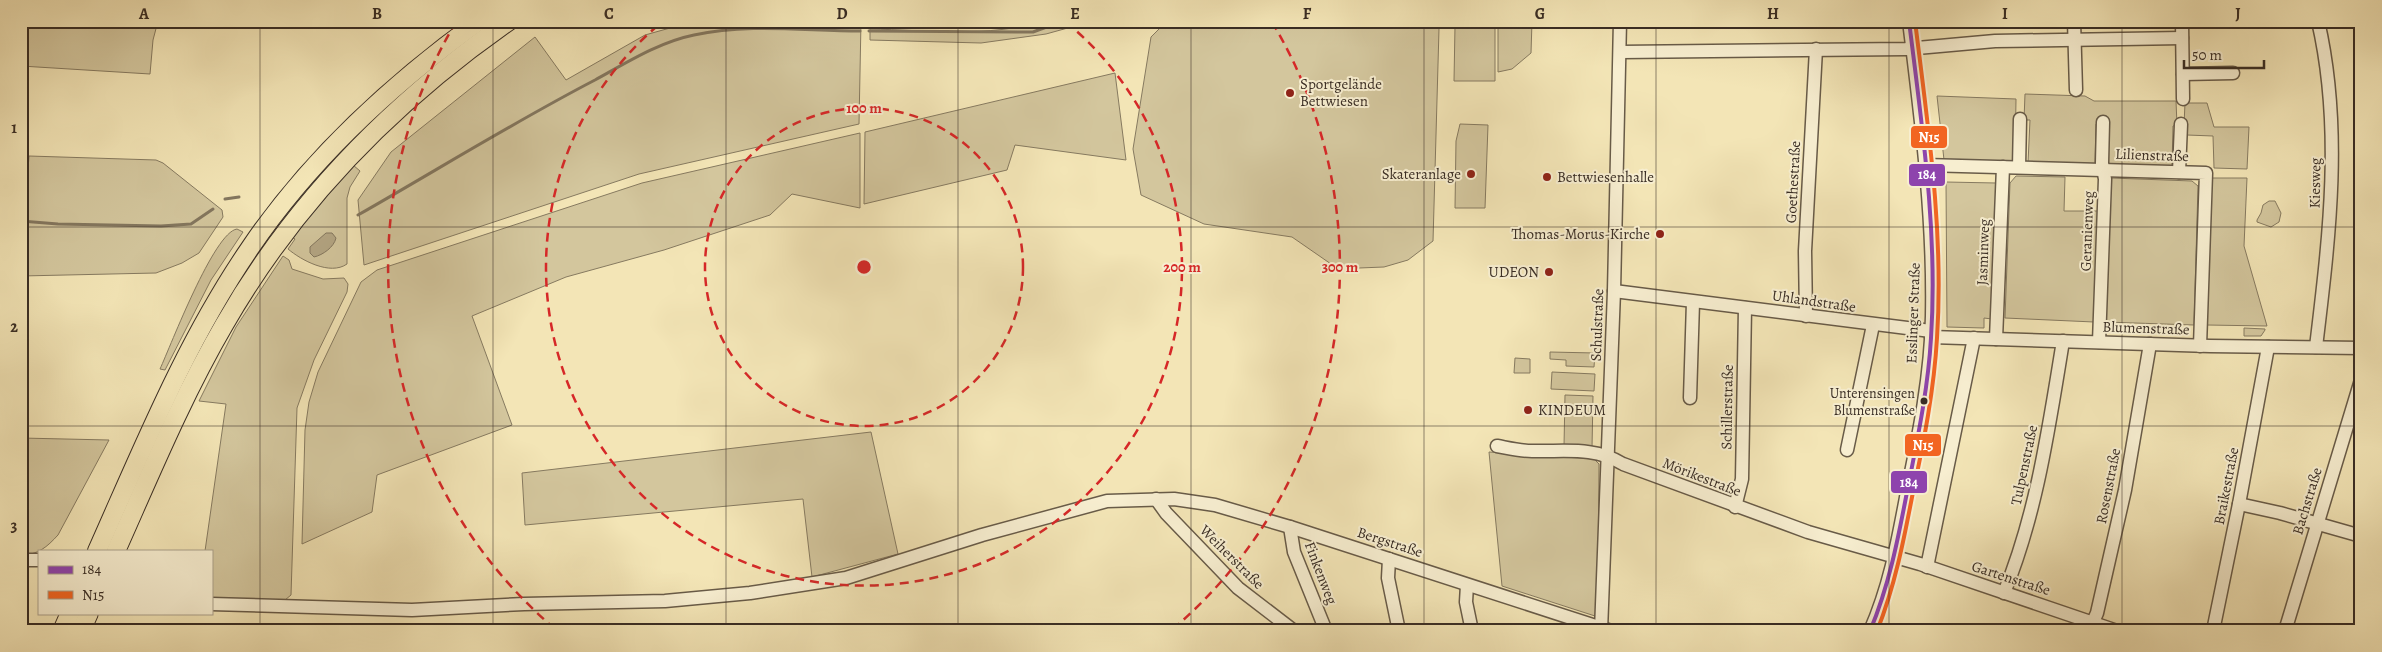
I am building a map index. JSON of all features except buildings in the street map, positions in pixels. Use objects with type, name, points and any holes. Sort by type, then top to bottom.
[{"type":"highway","points":[[97,550],[181,368],[222,291],[248,249],[326,155],[365,115],[408,76],[479,21]]},
{"type":"highway","points":[[116,550],[196,378],[223,326],[283,234],[320,187],[382,123],[445,68],[509,21]]},
{"type":"highway","points":[[62,631],[70,614]]},
{"type":"highway","points":[[81,631],[89,614]]},
{"type":"street","name":"Schulstraße","points":[[1605,630],[1608,455],[1621,52],[1620,21]]},
{"type":"street","name":"Esslinger Straße","points":[[1870,631],[1887,590],[1894,558],[1924,401],[1931,334],[1931,242],[1925,165],[1909,21]]},
{"type":"street","points":[[2074,21],[2076,90]]},
{"type":"street","points":[[2182,21],[2183,99]]},
{"type":"street","name":"Kiesweg","points":[[2316,347],[2329,240],[2332,131],[2328,75],[2318,21]]},
{"type":"street","points":[[1621,52],[1912,48],[1995,41],[2182,38]]},
{"type":"street","name":"Goethestraße","points":[[1806,316],[1805,251],[1816,49]]},
{"type":"street","points":[[2183,74],[2233,74]]},
{"type":"street","points":[[2019,168],[2020,119]]},
{"type":"street","name":"Geranienweg","points":[[2099,342],[2105,179],[2103,170],[2103,122]]},
{"type":"street","points":[[2179,172],[2181,124]]},
{"type":"street","name":"Lilienstraße","points":[[1925,165],[2206,173],[2200,346]]},
{"type":"street","name":"Jasminweg","points":[[1996,339],[2002,167]]},
{"type":"street","name":"Uhlandstraße","points":[[1614,292],[1931,334]]},
{"type":"street","points":[[1690,398],[1693,302]]},
{"type":"street","name":"Schillerstraße","points":[[1735,507],[1742,479],[1746,308]]},
{"type":"street","points":[[1847,450],[1873,325]]},
{"type":"street","name":"Blumenstraße","points":[[1931,334],[1996,339],[2200,346],[2361,348]]},
{"type":"street","points":[[1927,567],[1974,338]]},
{"type":"street","name":"Tulpenstraße","points":[[2004,593],[2020,554],[2036,493],[2063,341]]},
{"type":"street","name":"Rosenstraße","points":[[2091,627],[2125,490],[2150,344]]},
{"type":"street","name":"Braikestraße","points":[[2213,631],[2268,347]]},
{"type":"street","name":"Bachstraße","points":[[2285,631],[2361,380]]},
{"type":"street","name":"Mörikestraße","points":[[1496,446],[1529,451],[1576,451],[1608,455],[1623,464],[1735,507],[1808,532],[1894,558]]},
{"type":"street","name":"Bergstraße","points":[[212,604],[412,610],[524,604],[665,601],[750,593],[846,578],[991,532],[1107,501],[1156,499],[1201,502],[1290,527],[1605,630]]},
{"type":"street","name":"Weiherstraße","points":[[1156,499],[1166,513],[1238,588],[1294,631]]},
{"type":"street","points":[[2239,504],[2361,536]]},
{"type":"street","name":"Finkenweg","points":[[1290,527],[1294,552],[1326,631]]},
{"type":"street","name":"Gartenstraße","points":[[1894,558],[2004,593],[2091,627],[2117,631]]},
{"type":"street","points":[[1389,559],[1388,578],[1399,631]]},
{"type":"street","points":[[21,560],[38,560]]},
{"type":"street","points":[[1467,585],[1466,602],[1472,631]]},
{"type":"shaded area","points":[[21,21],[158,21],[153,40],[150,74],[21,66]]},
{"type":"shaded area","points":[[695,21],[861,21],[859,124],[639,174],[364,265],[358,200],[391,152],[535,37],[566,80],[645,35]]},
{"type":"shaded area","points":[[1043,21],[1093,21],[1046,34],[981,43],[870,40],[870,29],[957,32],[1001,30]]},
{"type":"shaded area","name":"Sportgelände Bettwiesen","points":[[1167,21],[1431,21],[1439,29],[1433,241],[1408,260],[1384,267],[1359,268],[1331,264],[1292,237],[1204,224],[1141,195],[1133,149],[1151,37]]},
{"type":"shaded area","points":[[1498,21],[1532,21],[1531,53],[1512,69],[1498,72]]},
{"type":"shaded area","points":[[1455,26],[1495,26],[1495,81],[1454,81]]},
{"type":"shaded area","points":[[1115,73],[1126,160],[1015,145],[1007,170],[864,204],[865,132]]},
{"type":"shaded area","points":[[2025,94],[2085,96],[2094,101],[2176,101],[2177,125],[2173,126],[2172,166],[2108,164],[2109,123],[2096,124],[2095,164],[2028,163],[2030,120],[2024,120]]},
{"type":"shaded area","points":[[1937,96],[2016,99],[2015,162],[1944,160]]},
{"type":"shaded area","points":[[2185,103],[2207,103],[2214,127],[2249,127],[2247,169],[2214,168],[2213,136],[2187,135],[2184,125]]},
{"type":"shaded area","name":"Skateranlage","points":[[1460,124],[1488,125],[1485,208],[1455,208],[1456,141]]},
{"type":"shaded area","points":[[860,133],[860,208],[792,194],[770,215],[664,250],[566,277],[472,316],[512,425],[377,475],[372,512],[302,544],[305,430],[309,402],[318,372],[361,282],[377,270],[642,183]]},
{"type":"shaded area","points":[[29,156],[156,160],[163,163],[222,210],[223,217],[199,253],[182,263],[156,273],[21,276],[21,208],[25,208]]},
{"type":"shaded area","points":[[353,165],[360,171],[350,187],[347,198],[347,264],[340,267],[324,267],[300,258],[288,249],[295,239],[292,237]]},
{"type":"shaded area","points":[[2016,176],[2065,177],[2064,211],[2098,211],[2094,322],[2005,318],[2010,183]]},
{"type":"shaded area","points":[[2111,178],[2192,181],[2198,186],[2194,325],[2105,322]]},
{"type":"shaded area","points":[[2212,178],[2247,178],[2244,246],[2267,326],[2207,325]]},
{"type":"shaded area","points":[[1946,182],[1996,183],[1992,319],[1984,318],[1984,328],[1947,327]]},
{"type":"shaded area","points":[[2269,201],[2275,201],[2281,213],[2279,222],[2271,227],[2257,222],[2263,205]]},
{"type":"shaded area","points":[[237,229],[243,232],[211,280],[165,370],[160,369],[205,268],[228,235]]},
{"type":"shaded area","points":[[326,233],[332,233],[336,238],[335,241],[328,250],[314,257],[310,253],[310,247]]},
{"type":"shaded area","points":[[283,256],[289,260],[292,269],[323,279],[344,278],[348,284],[347,292],[314,360],[297,408],[291,595],[285,600],[212,600],[212,550],[205,550],[226,404],[199,401],[236,327]]},
{"type":"shaded area","points":[[2244,328],[2265,330],[2261,336],[2244,336]]},
{"type":"shaded area","points":[[1550,352],[1595,353],[1594,367],[1566,366],[1566,360],[1550,359]]},
{"type":"shaded area","points":[[1515,358],[1530,359],[1530,373],[1514,373]]},
{"type":"shaded area","points":[[1552,372],[1595,374],[1594,391],[1551,389]]},
{"type":"shaded area","points":[[1565,395],[1593,396],[1592,448],[1564,446]]},
{"type":"shaded area","points":[[871,432],[898,554],[812,577],[803,499],[525,525],[522,473]]},
{"type":"shaded area","points":[[21,438],[109,440],[58,535],[42,550],[32,554],[21,555]]},
{"type":"shaded area","points":[[1489,452],[1594,459],[1599,464],[1598,599],[1595,616],[1502,586]]},
{"type":"shaded area","points":[[127,628],[266,631],[126,631]]},
{"type":"waterway","points":[[869,31],[1033,32],[1063,21]]},
{"type":"waterway","points":[[358,215],[535,112],[631,60],[681,38],[715,31],[756,28],[860,31]]},
{"type":"waterway","points":[[225,199],[239,197]]},
{"type":"waterway","points":[[21,221],[58,224],[161,226],[191,224],[213,209]]},
{"type":"transit line","name":"184","points":[[1870,631],[1888,580],[1900,527],[1922,415],[1931,338],[1933,299],[1931,219],[1924,140],[1909,21]]},
{"type":"transit line","name":"N15","points":[[1877,631],[1894,580],[1921,454],[1934,377],[1937,338],[1939,299],[1937,219],[1930,140],[1915,21]]},
{"type":"place","name":"Sportgelände Bettwiesen","points":[[1290,93]]},
{"type":"place","name":"Skateranlage","points":[[1471,174]]},
{"type":"place","name":"Bettwiesenhalle","points":[[1547,177]]},
{"type":"place","name":"Thomas-Morus-Kirche","points":[[1660,234]]},
{"type":"place","name":"UDEON","points":[[1549,272]]},
{"type":"place","name":"Unterensingen Blumenstraße","points":[[1924,401]]},
{"type":"place","name":"KINDEUM","points":[[1528,410]]}]
